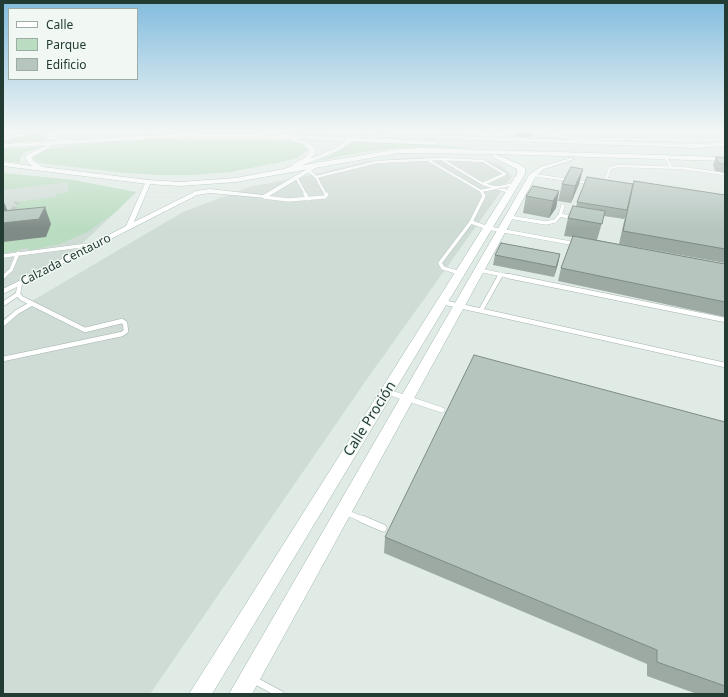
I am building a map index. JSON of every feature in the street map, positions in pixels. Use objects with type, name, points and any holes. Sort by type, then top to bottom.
[{"type":"main road","points":[[3,164],[148,182],[180,184],[211,182],[319,164]]},
{"type":"main road","points":[[33,164],[42,168]]},
{"type":"main road","points":[[285,170],[297,164]]},
{"type":"main road","points":[[285,170],[302,164]]},
{"type":"main road","name":"Calle Proción","points":[[240,694],[479,270],[512,188],[521,174],[521,168],[514,164]]},
{"type":"main road","points":[[533,174],[546,166],[555,164]]},
{"type":"main road","points":[[697,164],[725,165]]},
{"type":"main road","name":"Calle Proción","points":[[200,694],[460,273],[495,229],[509,217],[533,174]]},
{"type":"main road","points":[[450,289],[467,292]]},
{"type":"street","points":[[264,197],[319,164]]},
{"type":"street","name":"Calzada Centauro","points":[[129,227],[148,182]]},
{"type":"street","name":"Calzada Centauro","points":[[3,292],[202,191],[264,197]]},
{"type":"lane","points":[[316,177],[372,164]]},
{"type":"lane","points":[[434,164],[481,192],[484,196],[484,199],[471,222],[440,263],[443,268],[460,273]]},
{"type":"lane","points":[[449,164],[483,184],[496,188],[512,188]]},
{"type":"lane","points":[[483,184],[505,174],[485,164]]},
{"type":"lane","points":[[604,185],[610,168],[652,164]]},
{"type":"lane","points":[[676,164],[725,174]]},
{"type":"lane","points":[[264,197],[280,199],[308,199],[327,196],[316,177],[308,170]]},
{"type":"lane","points":[[450,173],[462,171]]},
{"type":"lane","points":[[533,174],[611,186]]},
{"type":"lane","points":[[296,177],[308,199]]},
{"type":"lane","points":[[481,192],[496,188],[512,188]]},
{"type":"lane","points":[[509,217],[546,223],[555,221],[560,215],[563,206]]},
{"type":"lane","points":[[560,215],[582,219]]},
{"type":"lane","points":[[471,222],[495,229],[579,244]]},
{"type":"lane","points":[[3,256],[97,244]]},
{"type":"lane","points":[[17,254],[89,248]]},
{"type":"lane","points":[[3,277],[11,270],[17,254]]},
{"type":"lane","points":[[479,270],[725,320]]},
{"type":"lane","points":[[481,310],[501,274]]},
{"type":"lane","points":[[3,304],[18,294],[20,283]]},
{"type":"lane","points":[[3,360],[122,334],[126,331],[125,323],[122,321],[85,330],[31,304],[21,298],[18,294]]},
{"type":"lane","points":[[442,302],[725,365]]},
{"type":"lane","points":[[3,324],[21,309],[31,304]]},
{"type":"lane","points":[[387,392],[442,410]]},
{"type":"lane","points":[[343,511],[383,528]]},
{"type":"lane","points":[[249,678],[280,694]]},
{"type":"shaded area","points":[[357,164],[497,164],[500,164],[512,176],[367,379],[150,694],[3,694],[3,318],[183,212],[249,187],[316,174]]},
{"type":"shaded area","points":[[3,173],[73,180],[137,192],[70,255],[3,291]]},
{"type":"green space","points":[[44,164],[273,164],[231,172],[193,175],[126,173]]},
{"type":"green space","points":[[3,173],[73,180],[135,192],[118,210],[89,231],[60,244],[28,251],[29,248],[3,253],[3,242],[46,237],[7,229],[17,202],[55,197],[56,194],[67,192],[69,182],[3,190]]},
{"type":"building","points":[[571,167],[583,169],[575,186],[562,184]]},
{"type":"building","points":[[587,177],[633,184],[627,210],[577,202]]},
{"type":"building","points":[[634,181],[725,195],[725,249],[623,231]]},
{"type":"building","points":[[533,186],[559,191],[553,201],[526,196]]},
{"type":"building","points":[[573,206],[605,211],[602,224],[568,218]]},
{"type":"building","points":[[45,207],[39,219],[3,223],[3,211]]},
{"type":"building","points":[[573,236],[725,264],[725,302],[561,268]]},
{"type":"building","points":[[501,243],[560,254],[556,267],[495,255]]},
{"type":"building","points":[[474,355],[725,422],[725,686],[657,662],[657,650],[385,537]]},
{"type":"tunnel","points":[[3,220],[9,219],[17,202]]}]
